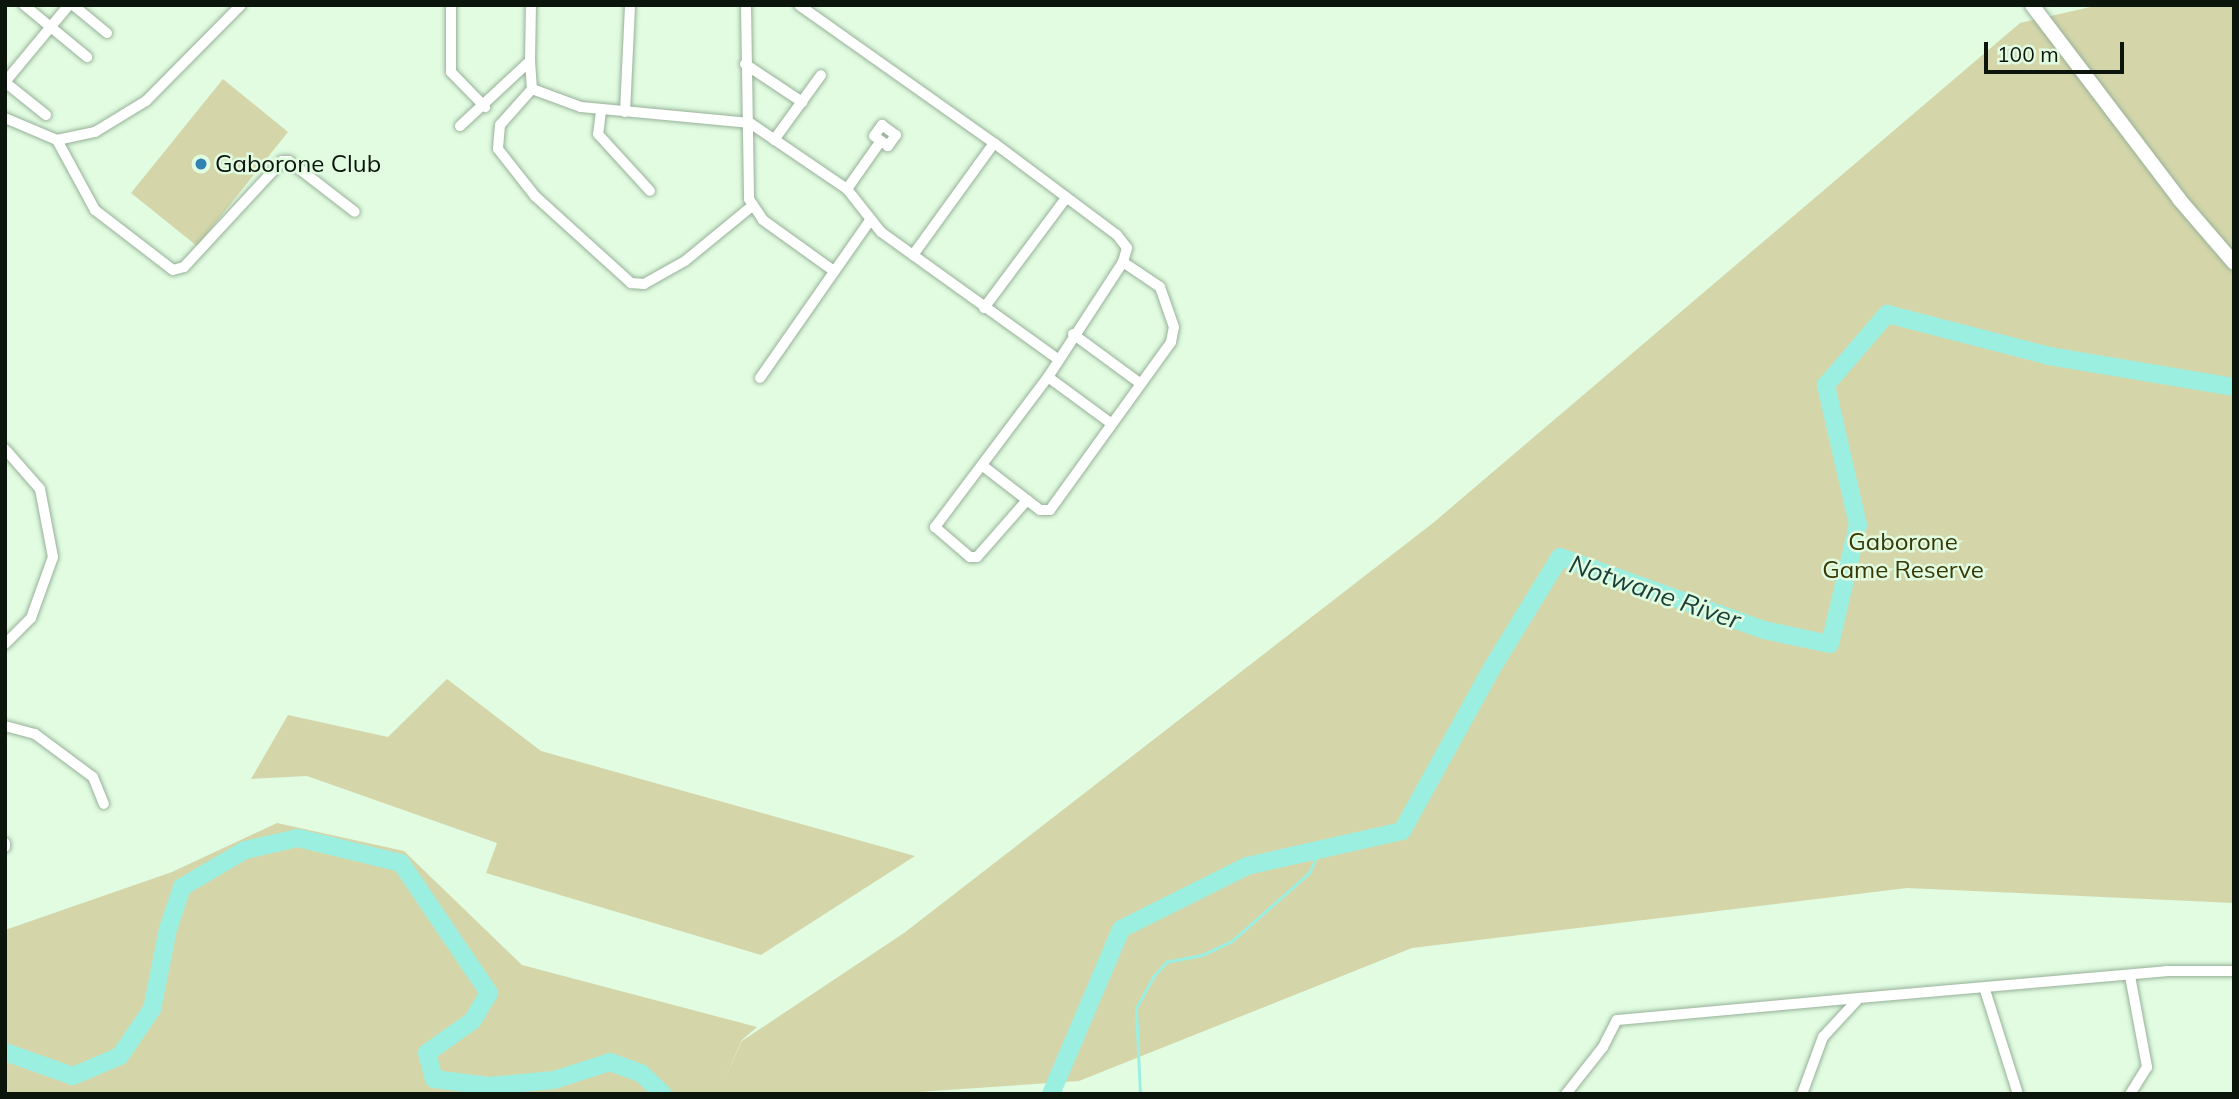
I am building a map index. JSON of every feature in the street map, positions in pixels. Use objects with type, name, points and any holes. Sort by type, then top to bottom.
[{"type":"street","points":[[24,5],[87,57]]},
{"type":"street","points":[[46,115],[5,82],[71,5],[107,33]]},
{"type":"street","points":[[5,118],[57,139],[95,132],[146,101],[241,5]]},
{"type":"street","points":[[451,5],[451,72],[485,107]]},
{"type":"street","points":[[531,5],[532,89],[500,125],[498,149],[535,196],[631,282],[644,284],[685,261],[752,206]]},
{"type":"street","points":[[625,112],[630,5]]},
{"type":"street","points":[[746,5],[745,64],[752,206]]},
{"type":"street","points":[[799,5],[994,143],[1124,241],[1127,248],[1123,262],[1073,334],[1048,377],[983,466],[935,525],[970,557],[980,556],[1027,500]]},
{"type":"street","points":[[2032,5],[2179,199],[2234,263]]},
{"type":"street","points":[[460,126],[485,107],[530,61]]},
{"type":"street","points":[[745,64],[802,102]]},
{"type":"street","points":[[774,140],[821,75]]},
{"type":"street","points":[[532,89],[601,111],[750,123],[847,190],[869,222],[984,308],[1058,359]]},
{"type":"street","points":[[601,111],[598,134],[650,191]]},
{"type":"street","points":[[57,139],[95,209],[179,271],[282,161],[289,162],[355,212]]},
{"type":"street","points":[[847,190],[880,142]]},
{"type":"street","points":[[913,255],[994,143]]},
{"type":"street","points":[[984,308],[1066,198]]},
{"type":"street","points":[[752,206],[834,271]]},
{"type":"street","points":[[760,378],[869,222]]},
{"type":"street","points":[[983,466],[1040,510],[1050,510],[1171,342],[1174,327],[1156,281],[1123,262]]},
{"type":"street","points":[[1073,334],[1141,384]]},
{"type":"street","points":[[1048,377],[1112,424]]},
{"type":"street","points":[[5,449],[40,489],[53,558],[31,618],[5,644]]},
{"type":"street","points":[[5,726],[35,734],[93,777],[104,804]]},
{"type":"street","points":[[1566,1094],[1603,1047],[1617,1020],[2130,976],[2234,971]]},
{"type":"street","points":[[2130,976],[2147,1067],[2130,1094]]},
{"type":"street","points":[[1985,990],[2018,1094]]},
{"type":"street","points":[[1802,1094],[1823,1037],[1859,998]]},
{"type":"green space","name":"Gaborone Game Reserve","points":[[2099,5],[2234,5],[2234,903],[1907,888],[1412,948],[1079,1081],[888,1094],[5,1094],[5,930],[172,872],[277,823],[404,851],[522,965],[757,1027],[742,1040],[723,1082],[742,1041],[904,933],[1433,523],[2020,23]]},
{"type":"green space","points":[[223,79],[288,132],[197,246],[131,193]]},
{"type":"green space","points":[[447,679],[541,751],[915,856],[761,955],[486,873],[497,843],[307,776],[251,779],[288,715],[388,737]]},
{"type":"waterway","name":"Notwane River","points":[[1051,1094],[1121,929],[1247,866],[1402,831],[1492,668],[1560,557],[1764,630],[1830,644],[1858,525],[1826,385],[1887,314],[2049,356],[2234,387]]},
{"type":"waterway","name":"Notwane River","points":[[5,1052],[73,1076],[120,1056],[152,1009],[168,929],[182,887],[245,850],[298,838],[401,863],[489,993],[472,1021],[427,1053],[434,1079],[489,1086],[554,1080],[610,1062],[641,1073],[663,1094]]},
{"type":"waterway","points":[[1140,1094],[1136,1008],[1153,977],[1166,962],[1202,955],[1232,941],[1309,873],[1320,849]]},
{"type":"place","name":"Gaborone Club","points":[[201,164]]}]
